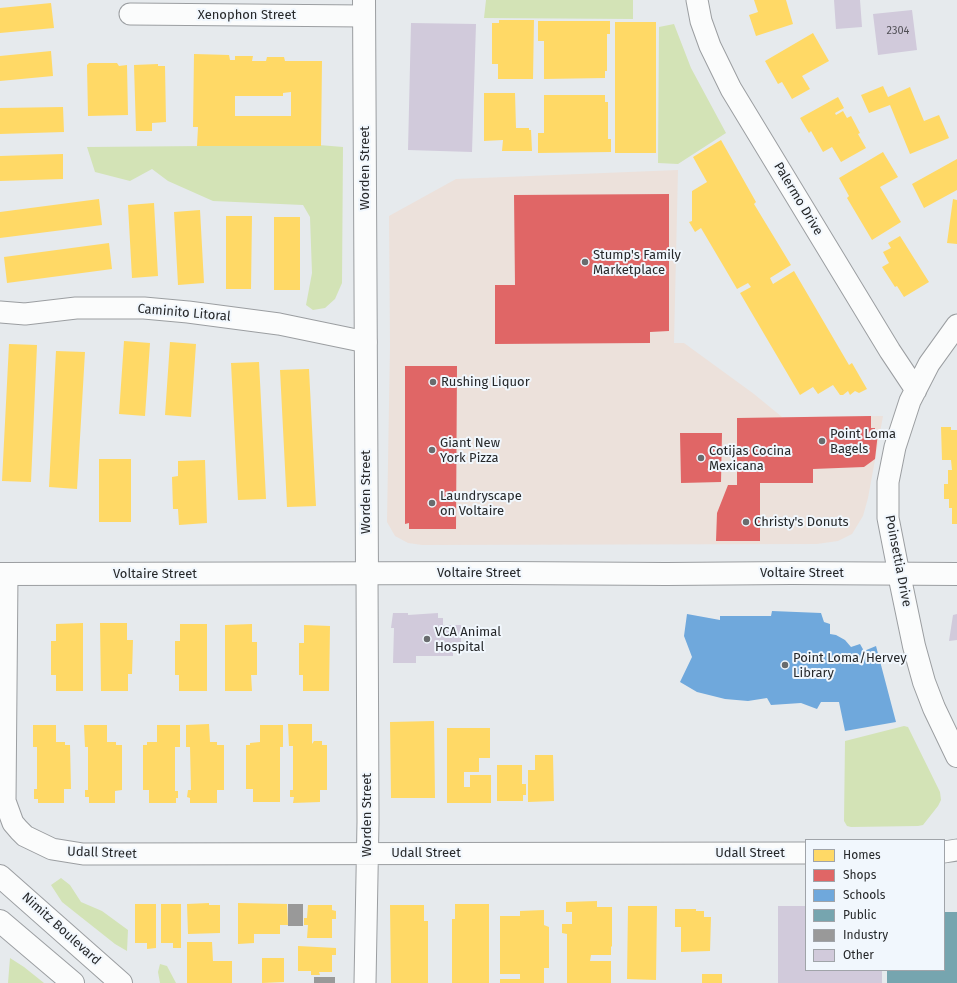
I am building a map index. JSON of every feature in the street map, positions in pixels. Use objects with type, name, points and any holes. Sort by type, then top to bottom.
[{"type":"main road","name":"Worden Street","points":[[364,8],[366,573]]},
{"type":"main road","name":"Voltaire Street","points":[[4,574],[957,574]]},
{"type":"main road","name":"Poinsettia Drive","points":[[899,574],[914,646],[924,682],[934,708],[957,756]]},
{"type":"main road","name":"Nimitz Boulevard","points":[[0,876],[121,983]]},
{"type":"main road","points":[[0,921],[73,983]]},
{"type":"street","name":"Palermo Drive","points":[[696,0],[701,21],[710,46],[731,89],[890,351],[916,390]]},
{"type":"street","name":"Xenophon Street","points":[[130,14],[364,8]]},
{"type":"street","name":"Caminito Litoral","points":[[0,312],[25,314],[91,308],[144,308],[188,312],[279,324],[366,342]]},
{"type":"street","name":"Poinsettia Drive","points":[[899,574],[888,518],[888,482],[902,425],[916,390],[933,358],[957,326]]},
{"type":"street","name":"Worden Street","points":[[366,573],[368,853],[366,983]]},
{"type":"street","name":"Udall Street","points":[[4,574],[4,792],[6,808],[13,823],[25,836],[52,849],[83,854],[805,853]]},
{"type":"street","points":[[945,852],[957,850]]},
{"type":"shaded area","points":[[678,170],[674,343],[684,343],[754,394],[782,417],[883,416],[868,498],[863,516],[852,534],[838,541],[817,544],[422,545],[408,543],[395,536],[387,522],[390,346],[389,216],[456,179]]},
{"type":"green space","points":[[486,0],[633,0],[633,19],[484,18]]},
{"type":"green space","points":[[674,24],[691,68],[726,133],[678,164],[658,163],[659,27]]},
{"type":"green space","points":[[319,145],[343,147],[342,283],[335,299],[325,308],[313,310],[306,305],[312,273],[310,217],[303,205],[213,201],[168,181],[152,169],[130,181],[95,172],[87,147]]},
{"type":"green space","points":[[904,726],[908,727],[940,792],[941,800],[938,806],[923,825],[847,826],[844,821],[845,741]]},
{"type":"green space","points":[[61,878],[70,885],[81,902],[102,911],[128,930],[127,951],[115,944],[62,902],[51,885]]},
{"type":"green space","points":[[10,958],[24,967],[44,983],[8,983]]},
{"type":"green space","points":[[160,964],[167,966],[176,983],[160,983],[158,972]]},
{"type":"building: Homes","points":[[754,0],[786,0],[793,24],[756,36],[749,15],[758,12]]},
{"type":"building: Homes","points":[[51,3],[54,28],[0,33],[0,8]]},
{"type":"building: Homes","points":[[499,20],[534,20],[533,79],[498,79],[498,64],[492,64],[492,23],[499,23]]},
{"type":"building: Homes","points":[[538,21],[610,21],[610,34],[607,34],[607,71],[605,71],[605,78],[544,79],[544,41],[538,41]]},
{"type":"building: Homes","points":[[615,22],[656,22],[656,153],[615,153]]},
{"type":"building: Homes","points":[[813,33],[829,61],[802,76],[810,89],[792,99],[782,82],[778,84],[765,61]]},
{"type":"building: Homes","points":[[51,51],[53,76],[0,81],[0,56]]},
{"type":"building: Homes","points":[[194,54],[229,55],[230,60],[235,60],[235,56],[253,56],[252,61],[266,61],[267,57],[284,57],[285,61],[322,61],[321,146],[197,146],[198,127],[193,127]],"holes":[[[291,92],[291,116],[235,116],[235,96],[283,96],[283,93]]]},
{"type":"building: Homes","points":[[89,63],[117,63],[119,66],[127,65],[128,115],[88,116],[87,65]]},
{"type":"building: Homes","points":[[158,64],[158,66],[165,66],[166,122],[152,123],[152,131],[136,131],[134,65]]},
{"type":"building: Homes","points":[[883,86],[888,97],[910,87],[924,121],[939,115],[949,138],[910,154],[890,105],[869,113],[861,95]]},
{"type":"building: Homes","points":[[484,93],[515,93],[516,128],[529,128],[529,130],[531,130],[532,151],[502,151],[503,140],[484,141]]},
{"type":"building: Homes","points":[[544,95],[605,95],[605,102],[608,102],[608,139],[611,139],[611,152],[538,153],[538,133],[544,133]]},
{"type":"building: Homes","points":[[838,97],[844,108],[835,113],[836,115],[843,111],[847,118],[851,116],[860,133],[858,134],[866,148],[841,162],[832,147],[823,152],[811,131],[809,133],[800,118]]},
{"type":"building: Homes","points":[[63,107],[64,132],[0,134],[0,108]]},
{"type":"building: Homes","points":[[721,140],[756,202],[754,204],[791,265],[770,278],[773,284],[794,271],[849,365],[852,363],[867,389],[859,393],[855,391],[850,395],[848,391],[843,395],[840,395],[833,385],[818,394],[813,387],[800,395],[740,293],[751,287],[748,283],[737,289],[701,228],[695,232],[689,222],[692,221],[692,191],[707,182],[693,157]]},
{"type":"building: Homes","points":[[883,152],[898,177],[880,187],[901,222],[872,240],[847,198],[849,196],[839,178]]},
{"type":"building: Homes","points":[[63,154],[63,179],[0,181],[0,156]]},
{"type":"building: Homes","points":[[957,159],[957,190],[924,208],[912,184]]},
{"type":"building: Homes","points":[[99,199],[102,225],[0,238],[0,212]]},
{"type":"building: Homes","points":[[953,199],[957,200],[957,244],[947,243]]},
{"type":"building: Homes","points":[[154,203],[158,276],[132,278],[128,205]]},
{"type":"building: Homes","points":[[200,210],[204,283],[178,285],[174,212]]},
{"type":"building: Homes","points":[[226,216],[252,216],[251,289],[226,289]]},
{"type":"building: Homes","points":[[274,217],[300,217],[300,290],[274,290]]},
{"type":"building: Homes","points":[[900,236],[929,282],[904,297],[897,286],[895,287],[882,267],[889,263],[883,252],[891,248],[888,243]]},
{"type":"building: Homes","points":[[109,243],[112,269],[7,283],[4,257]]},
{"type":"building: Homes","points":[[124,341],[150,343],[145,416],[119,414]]},
{"type":"building: Homes","points":[[170,342],[196,344],[191,417],[165,415]]},
{"type":"building: Homes","points":[[9,344],[37,345],[31,482],[2,481]]},
{"type":"building: Homes","points":[[56,351],[85,352],[77,489],[49,487]]},
{"type":"building: Homes","points":[[259,362],[266,499],[238,500],[231,363]]},
{"type":"building: Homes","points":[[309,369],[316,506],[287,507],[280,370]]},
{"type":"building: Homes","points":[[941,427],[951,427],[951,430],[957,430],[957,524],[952,524],[952,508],[949,508],[949,499],[944,499],[944,484],[948,484],[948,470],[952,470],[951,460],[942,460]]},
{"type":"building: Homes","points":[[99,459],[131,459],[131,522],[99,522]]},
{"type":"building: Homes","points":[[205,460],[207,523],[179,525],[178,509],[173,509],[172,477],[178,476],[178,461]]},
{"type":"building: Homes","points":[[83,623],[83,691],[56,691],[56,675],[51,675],[51,641],[56,641],[56,624]]},
{"type":"building: Homes","points":[[100,623],[127,623],[127,640],[133,640],[132,674],[128,674],[128,691],[101,691]]},
{"type":"building: Homes","points":[[180,624],[207,624],[207,691],[179,691],[179,675],[175,675],[175,641],[180,641]]},
{"type":"building: Homes","points":[[252,624],[252,642],[257,642],[257,675],[251,675],[252,691],[225,691],[225,625]]},
{"type":"building: Homes","points":[[304,625],[330,626],[329,691],[303,691],[303,675],[299,675],[299,643],[304,643]]},
{"type":"building: Homes","points":[[434,721],[435,798],[391,798],[390,722]]},
{"type":"building: Homes","points":[[209,724],[210,742],[217,742],[217,745],[224,745],[224,790],[217,790],[217,803],[190,803],[190,798],[187,797],[188,790],[191,790],[190,747],[186,747],[186,725]]},
{"type":"building: Homes","points":[[288,724],[312,724],[312,744],[314,741],[322,741],[322,745],[327,745],[327,790],[320,790],[320,802],[293,803],[294,797],[290,797],[290,790],[293,790],[293,746],[289,746]]},
{"type":"building: Homes","points":[[33,725],[56,725],[56,742],[65,742],[65,745],[70,745],[71,789],[64,789],[64,803],[38,803],[38,799],[34,799],[34,789],[37,789],[37,747],[33,747]]},
{"type":"building: Homes","points":[[84,725],[107,725],[107,742],[116,742],[116,745],[122,745],[122,790],[115,791],[115,803],[89,803],[89,797],[85,797],[85,790],[88,790],[88,747],[85,747]]},
{"type":"building: Homes","points":[[157,725],[180,725],[180,747],[175,747],[175,791],[178,791],[176,803],[149,803],[149,790],[143,790],[143,745],[147,745],[147,742],[157,742]]},
{"type":"building: Homes","points":[[260,725],[283,725],[283,747],[280,747],[280,802],[253,802],[253,789],[246,789],[246,745],[260,742]]},
{"type":"building: Homes","points":[[447,728],[490,728],[490,758],[479,758],[479,772],[464,772],[464,787],[470,787],[470,775],[491,775],[491,803],[447,803]]},
{"type":"building: Homes","points":[[535,755],[553,755],[554,801],[528,802],[528,770],[535,770]]},
{"type":"building: Homes","points":[[497,765],[522,765],[522,784],[526,784],[526,795],[523,795],[523,801],[497,801]]},
{"type":"building: Homes","points":[[597,901],[597,907],[612,907],[611,955],[591,955],[590,961],[611,961],[611,983],[567,983],[567,934],[562,933],[562,924],[572,924],[572,912],[566,912],[566,902]]},
{"type":"building: Homes","points":[[209,903],[209,905],[220,905],[220,933],[188,934],[187,904]]},
{"type":"building: Homes","points":[[238,903],[287,904],[288,925],[280,925],[280,934],[254,934],[254,943],[238,944]]},
{"type":"building: Homes","points":[[135,904],[156,904],[156,948],[147,949],[147,943],[135,943]]},
{"type":"building: Homes","points":[[161,904],[181,904],[181,948],[173,948],[173,943],[161,943]]},
{"type":"building: Homes","points":[[455,904],[489,904],[489,983],[452,983],[452,919],[455,919]]},
{"type":"building: Homes","points":[[308,905],[332,905],[332,910],[336,911],[336,919],[332,919],[332,938],[307,938],[308,925],[304,925],[304,918],[307,918]]},
{"type":"building: Homes","points":[[390,905],[424,905],[424,921],[428,921],[428,983],[391,983]]},
{"type":"building: Homes","points":[[628,906],[657,906],[656,980],[627,979]]},
{"type":"building: Homes","points":[[675,909],[696,909],[696,911],[704,911],[704,917],[711,917],[710,951],[681,952],[681,927],[675,927]]},
{"type":"building: Homes","points":[[544,910],[544,925],[549,927],[549,968],[544,968],[544,983],[500,983],[500,979],[520,979],[520,974],[500,974],[500,916],[520,916],[520,911]]},
{"type":"building: Homes","points":[[187,942],[212,942],[213,961],[232,961],[232,983],[187,983]]},
{"type":"building: Homes","points":[[298,946],[336,948],[336,955],[332,955],[332,972],[319,972],[320,975],[311,975],[311,971],[298,971]]},
{"type":"building: Homes","points":[[262,958],[284,958],[284,982],[262,983]]},
{"type":"building: Homes","points":[[702,974],[722,974],[722,983],[702,983]]},
{"type":"building: Shops","points":[[669,194],[669,331],[650,332],[650,343],[495,344],[495,285],[515,285],[514,195]]},
{"type":"building: Shops","points":[[405,366],[457,366],[456,529],[409,529],[409,523],[405,524]]},
{"type":"building: Shops","points":[[871,416],[871,428],[875,428],[875,433],[878,433],[875,459],[864,467],[813,469],[813,483],[760,483],[760,541],[716,541],[717,513],[728,485],[737,485],[737,418]]},
{"type":"building: Shops","name":"Cotijas Cocina Mexicana","points":[[680,433],[722,433],[721,482],[681,483]]},
{"type":"building: Schools","name":"Point Loma/Hervey Library","points":[[772,611],[821,613],[824,622],[830,624],[830,634],[836,635],[845,640],[851,647],[860,644],[864,651],[876,646],[896,722],[845,731],[839,702],[821,702],[817,709],[801,703],[771,705],[767,698],[748,701],[725,699],[697,692],[680,682],[692,657],[684,636],[687,614],[720,620],[720,616],[771,616]]},
{"type":"building: Public","points":[[945,912],[957,912],[957,983],[887,983],[887,971],[945,971]]},
{"type":"building: Industry","points":[[288,904],[303,904],[303,926],[288,926]]},
{"type":"building: Industry","points":[[314,977],[335,977],[335,983],[314,983]]},
{"type":"building: Other","points":[[834,0],[860,0],[862,27],[836,29]]},
{"type":"building: Other","points":[[912,10],[917,50],[878,55],[873,14]]},
{"type":"building: Other","points":[[411,23],[476,24],[472,152],[408,150]]},
{"type":"building: Other","name":"VCA Animal Hospital","points":[[393,613],[408,613],[408,615],[438,613],[438,618],[443,618],[443,625],[461,625],[461,650],[453,650],[453,656],[416,656],[416,663],[393,663],[394,628],[391,628]]},
{"type":"building: Other","points":[[957,614],[957,640],[949,641],[953,615]]},
{"type":"building: Other","points":[[778,906],[805,906],[805,971],[882,971],[882,983],[778,983]]},
{"type":"place","name":"Stump's Family Marketplace","points":[[585,262]]},
{"type":"place","name":"Rushing Liquor","points":[[433,382]]},
{"type":"place","name":"Point Loma Bagels","points":[[822,441]]},
{"type":"place","name":"Giant New York Pizza","points":[[432,450]]},
{"type":"place","name":"Cotijas Cocina Mexicana","points":[[701,458]]},
{"type":"place","name":"Laundryscape on Voltaire","points":[[432,503]]},
{"type":"place","name":"Christy's Donuts","points":[[746,522]]},
{"type":"place","name":"VCA Animal Hospital","points":[[427,639]]},
{"type":"place","name":"Point Loma/Hervey Library","points":[[785,665]]}]
